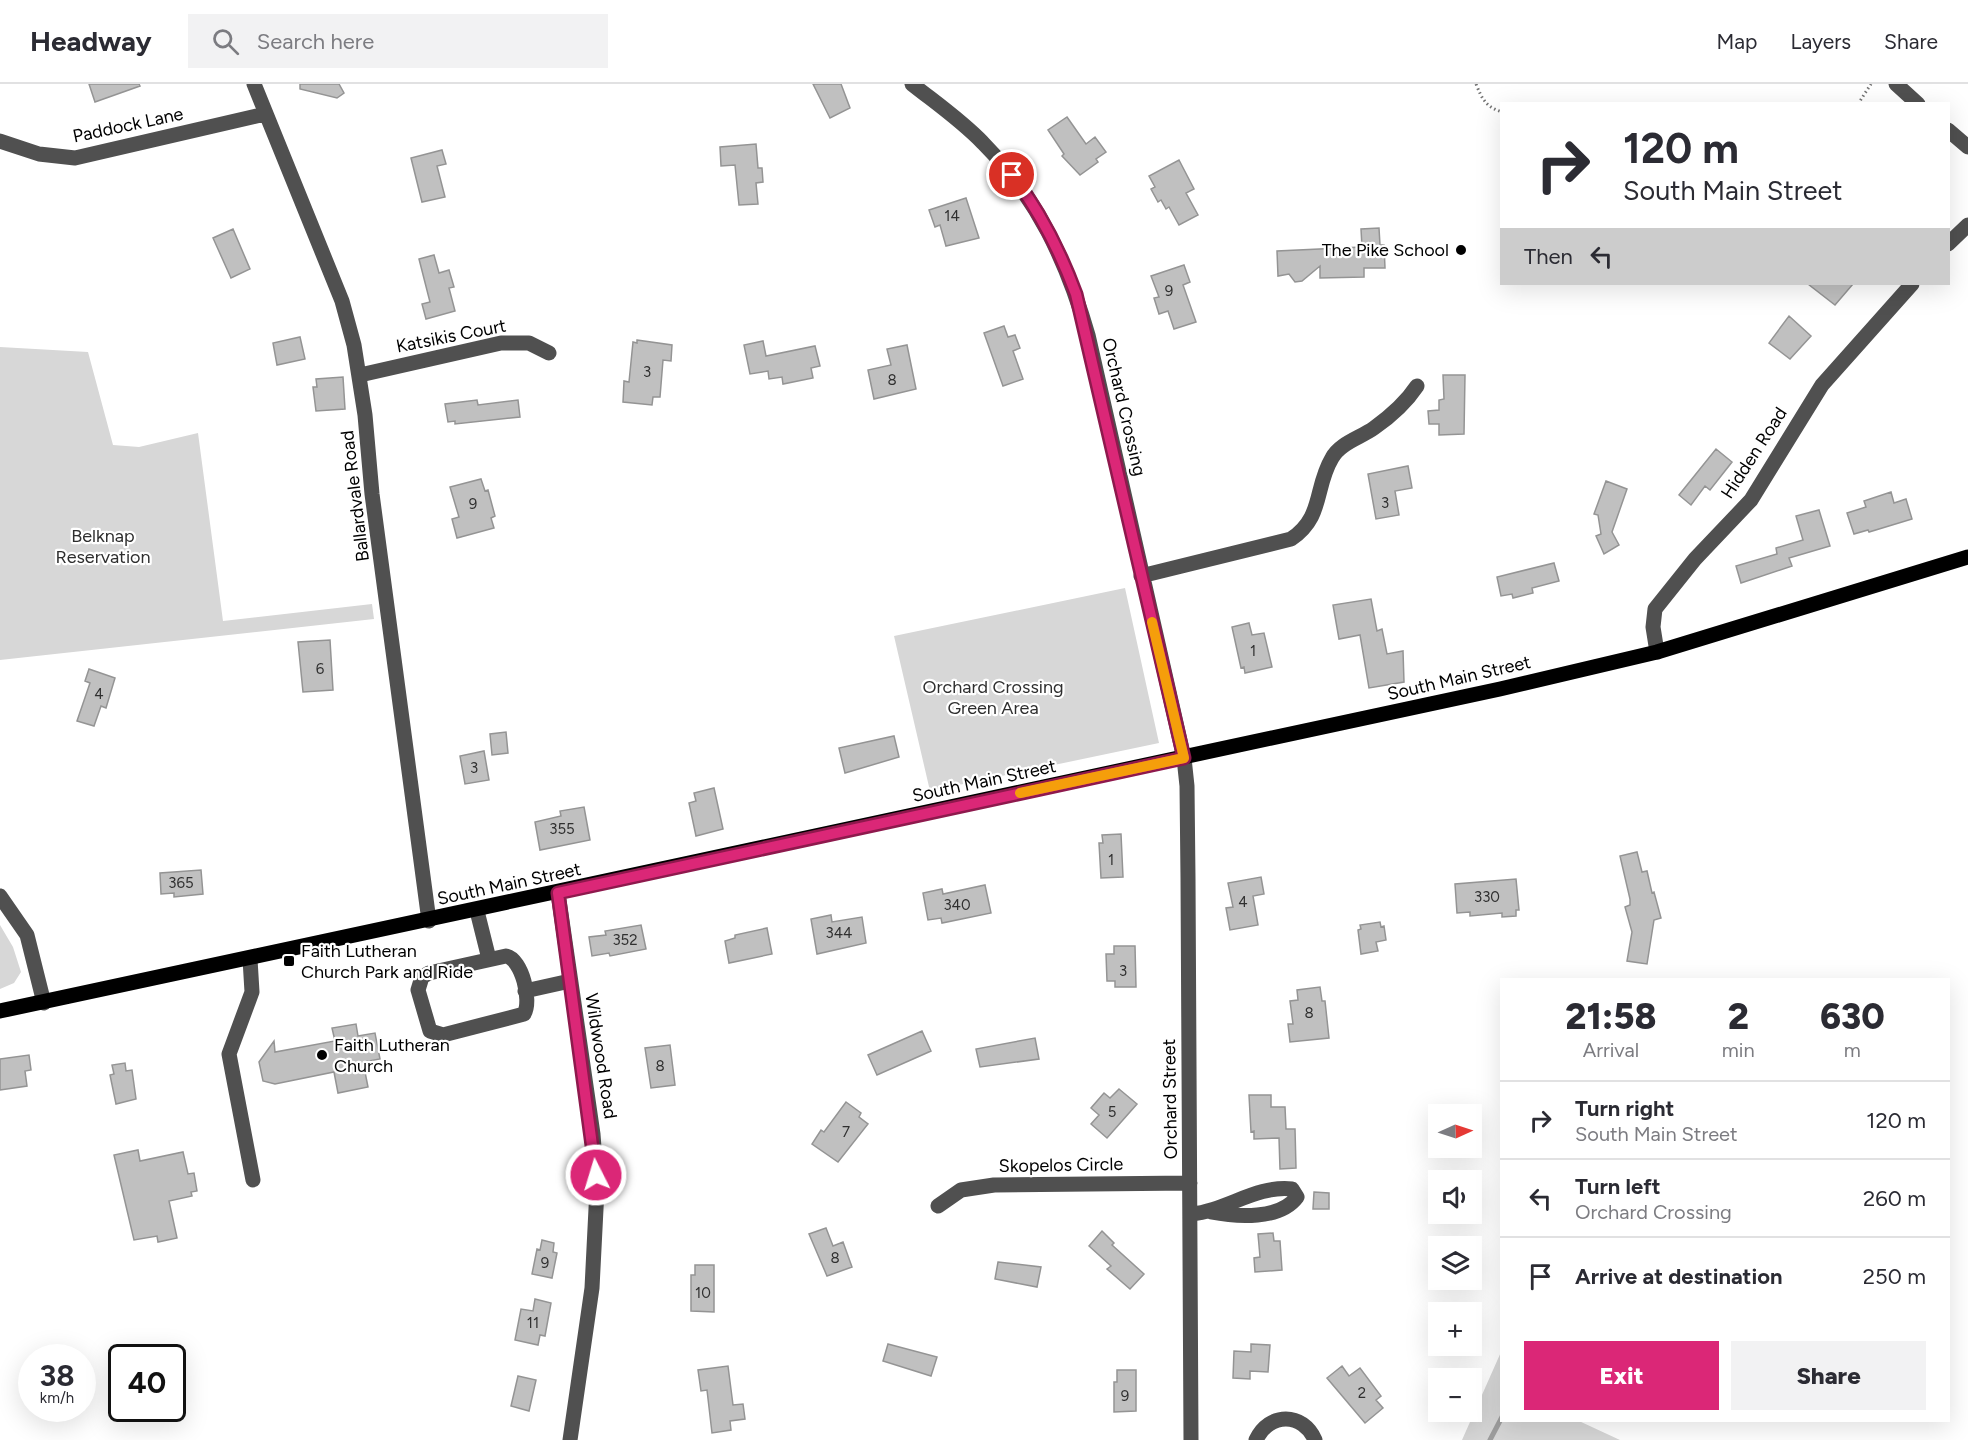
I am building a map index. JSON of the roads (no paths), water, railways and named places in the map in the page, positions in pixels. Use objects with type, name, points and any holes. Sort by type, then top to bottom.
[{"type":"main road","name":"South Main Street","points":[[0,1011],[477,911],[1489,692],[1657,652],[1968,557]]},
{"type":"street","name":"Ballardvale Road","points":[[254,84],[342,301],[360,375],[372,494],[429,921]]},
{"type":"street","name":"Orchard Crossing","points":[[912,84],[983,143],[1033,203],[1057,246],[1076,294],[1088,335],[1184,758]]},
{"type":"street","points":[[1896,84],[1916,102]]},
{"type":"street","name":"Paddock Lane","points":[[0,141],[39,154],[75,158],[265,114]]},
{"type":"street","points":[[1950,132],[1968,147]]},
{"type":"street","points":[[1950,242],[1968,225]]},
{"type":"street","name":"Hidden Road","points":[[1657,652],[1653,627],[1655,609],[1695,559],[1750,500],[1822,385],[1911,285]]},
{"type":"street","name":"Katsikis Court","points":[[360,375],[501,343],[529,343],[549,353]]},
{"type":"street","points":[[1141,576],[1291,539],[1310,524],[1332,457],[1342,447],[1372,429],[1405,404],[1417,386]]},
{"type":"street","name":"Orchard Street","points":[[1184,758],[1187,786],[1191,1440]]},
{"type":"street","name":"Wildwood Road","points":[[558,893],[592,1134],[597,1210],[592,1288],[570,1440]]},
{"type":"street","points":[[0,896],[27,935],[44,1003]]},
{"type":"street","points":[[477,911],[489,959]]},
{"type":"street","points":[[506,956],[516,960],[525,990],[528,1006],[519,1017],[443,1035],[430,1031],[418,987],[422,977],[506,956]]},
{"type":"street","points":[[250,959],[252,992],[229,1054],[253,1180]]},
{"type":"street","points":[[525,990],[570,981]]},
{"type":"street","name":"Skopelos Circle","points":[[938,1206],[961,1190],[994,1185],[1190,1183]]},
{"type":"street","points":[[1191,1214],[1211,1212]]},
{"type":"street","points":[[1257,1440],[1263,1429],[1271,1422],[1292,1419],[1310,1429],[1315,1440]]},
{"type":"waterway","points":[[1490,1440],[1500,1421]]},
{"type":"place","name":"The Pike School","points":[[1461,250]]},
{"type":"place","name":"Faith Lutheran Church Park and Ride","points":[[289,961]]},
{"type":"place","name":"Faith Lutheran Church","points":[[322,1055]]},
{"type":"park label","name":"Belknap Reservation","points":[[103,546]]},
{"type":"park label","name":"Orchard Crossing Green Area","points":[[993,697]]}]
